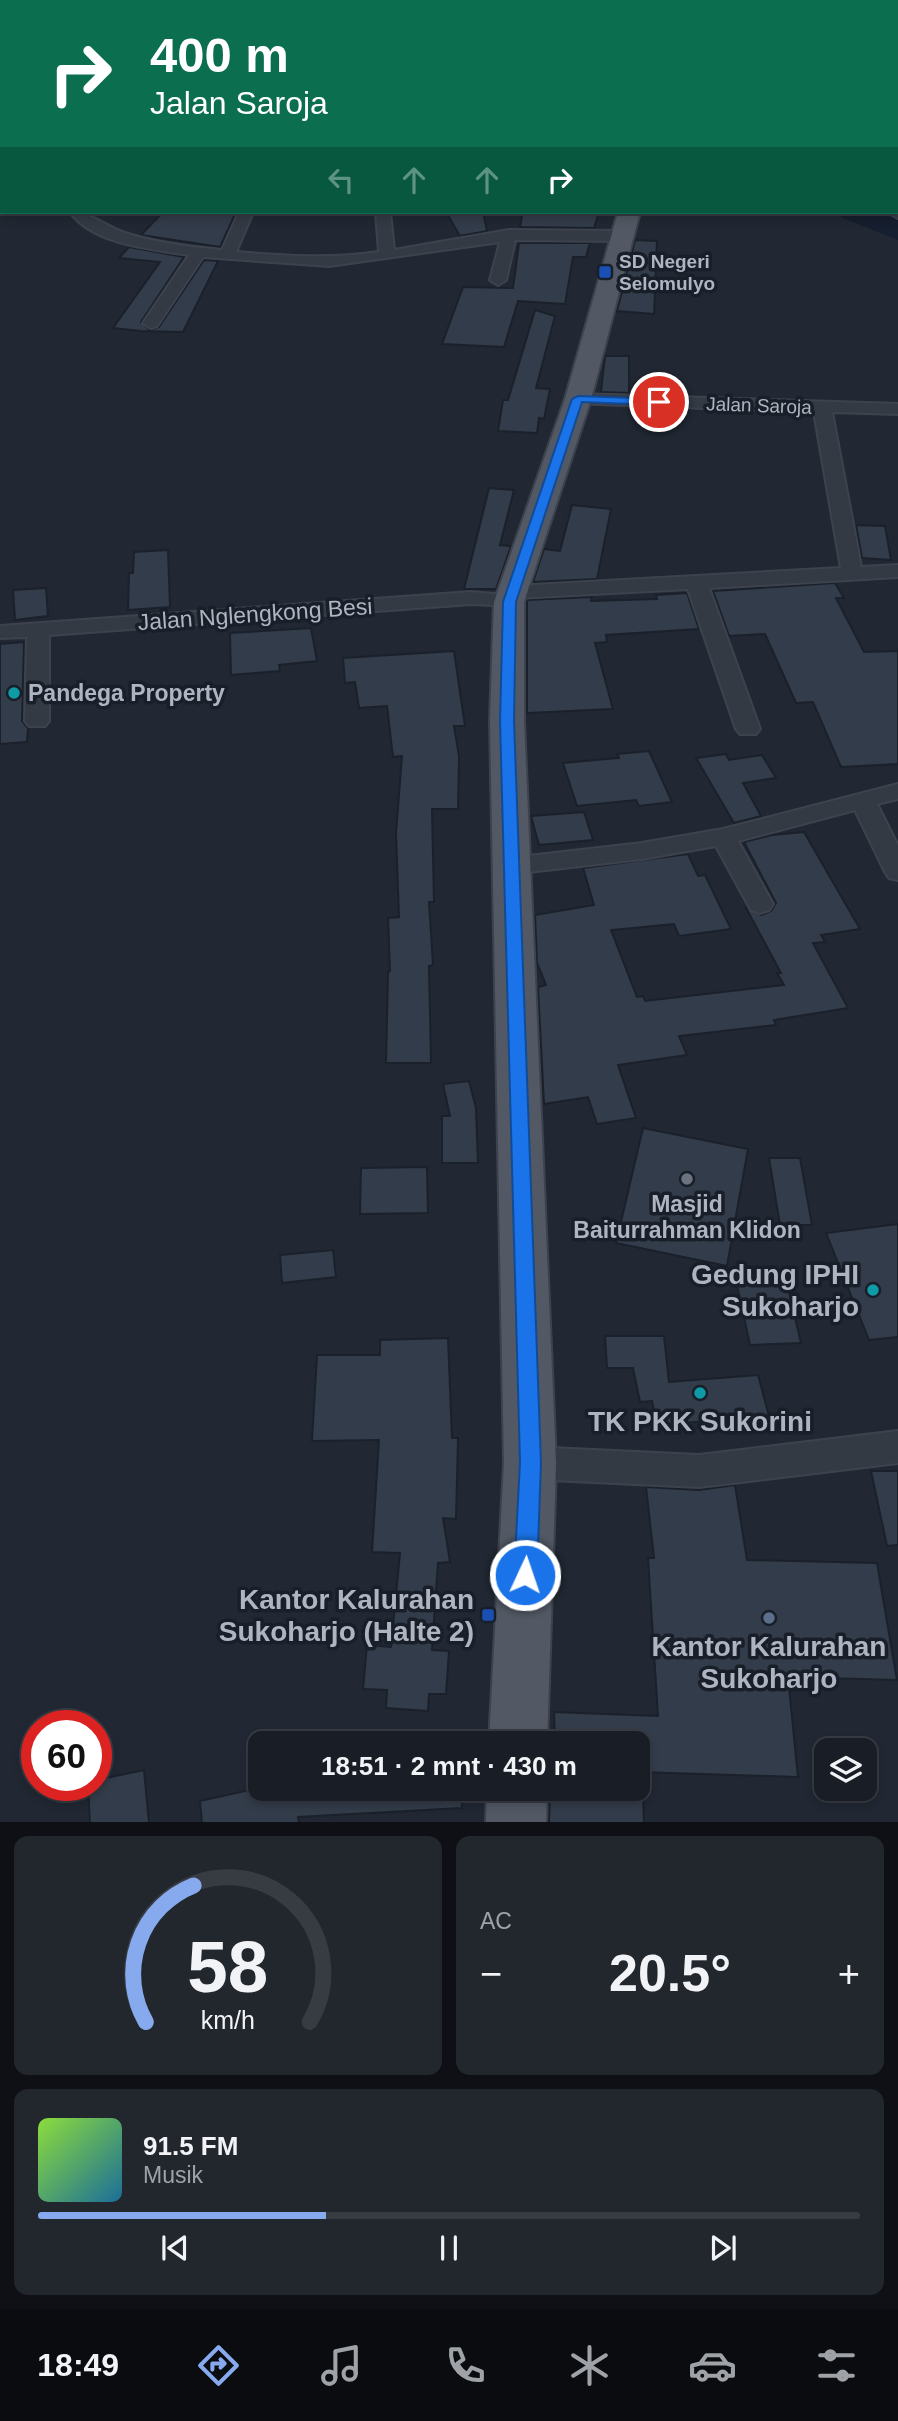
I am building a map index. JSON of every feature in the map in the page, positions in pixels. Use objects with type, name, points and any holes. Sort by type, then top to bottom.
[{"type":"main road","points":[[519,1731],[530,1463],[510,866],[507,721],[512,597],[578,399],[625,224]]},
{"type":"main road","points":[[516,1822],[517,1801]]},
{"type":"street","points":[[243,0],[253,0]]},
{"type":"street","points":[[78,214],[82,220],[117,236],[199,252],[329,261],[509,235],[625,224]]},
{"type":"street","points":[[227,256],[245,214]]},
{"type":"street","points":[[383,214],[387,254]]},
{"type":"street","points":[[498,280],[509,235]]},
{"type":"street","points":[[151,323],[199,252]]},
{"type":"street","name":"Jalan Saroja","points":[[578,399],[898,409]]},
{"type":"street","points":[[822,407],[852,572]]},
{"type":"street","name":"Jalan Nglengkong Besi","points":[[0,632],[512,597],[696,581],[898,570]]},
{"type":"street","points":[[696,581],[748,729]]},
{"type":"street","points":[[37,721],[38,629]]},
{"type":"street","points":[[510,866],[642,851],[723,837],[898,792]]},
{"type":"street","points":[[863,801],[898,872]]},
{"type":"street","points":[[723,837],[760,904]]},
{"type":"street","points":[[530,1463],[699,1471],[898,1447]]},
{"type":"building","points":[[161,214],[235,214],[220,247],[141,235]]},
{"type":"building","points":[[447,214],[483,214],[487,231],[460,236]]},
{"type":"building","points":[[598,214],[594,228],[520,227],[522,215]]},
{"type":"building","points":[[635,240],[657,241],[654,314],[617,311]]},
{"type":"building","points":[[519,243],[590,243],[586,257],[573,257],[565,304],[518,301],[504,347],[442,344],[463,287],[513,288]]},
{"type":"building","points":[[129,247],[184,257],[141,322],[150,330],[159,327],[204,260],[218,261],[183,332],[113,328],[160,262],[119,258]]},
{"type":"building","points":[[535,310],[555,316],[536,388],[550,389],[544,419],[539,418],[537,433],[498,431],[503,400],[508,400]]},
{"type":"building","points":[[605,356],[629,356],[629,393],[601,392]]},
{"type":"building","points":[[489,488],[514,490],[500,545],[511,546],[496,589],[464,589]]},
{"type":"building","points":[[572,505],[611,509],[597,579],[533,582],[544,549],[560,551]]},
{"type":"building","points":[[856,525],[885,526],[891,560],[862,558]]},
{"type":"building","points":[[168,550],[170,607],[128,610],[129,573],[133,573],[134,552]]},
{"type":"building","points":[[835,583],[844,598],[836,598],[864,652],[898,651],[898,764],[841,767],[813,702],[796,703],[765,634],[729,636],[713,591]]},
{"type":"building","points":[[46,588],[48,616],[15,620],[13,590]]},
{"type":"building","points":[[687,593],[699,629],[606,635],[607,642],[595,643],[613,709],[527,713],[527,600],[592,597],[591,601],[657,599],[656,595]]},
{"type":"building","points":[[311,628],[317,661],[279,665],[280,671],[231,675],[230,633]]},
{"type":"building","name":"Pandega Property","points":[[24,642],[22,721],[28,728],[27,742],[0,744],[0,644]]},
{"type":"building","points":[[454,651],[465,726],[454,726],[459,756],[458,809],[432,809],[434,902],[429,902],[433,965],[429,966],[431,1063],[386,1063],[390,971],[388,918],[399,917],[396,833],[402,756],[393,757],[387,706],[359,708],[355,682],[345,683],[343,658]]},
{"type":"building","points":[[649,751],[672,802],[639,806],[636,800],[577,806],[563,763],[619,758],[617,754]]},
{"type":"building","points":[[726,754],[729,760],[762,755],[776,778],[743,783],[761,816],[734,823],[696,758]]},
{"type":"building","points":[[584,812],[593,840],[539,845],[531,816]]},
{"type":"building","points":[[804,832],[860,929],[821,935],[825,942],[813,943],[848,1008],[774,1020],[776,1025],[679,1036],[687,1055],[618,1065],[636,1118],[597,1124],[588,1097],[544,1104],[538,987],[546,985],[537,963],[535,915],[594,905],[583,868],[688,854],[698,876],[705,875],[731,929],[679,936],[674,924],[611,930],[637,997],[643,996],[645,1001],[784,985],[777,973],[781,973],[746,908],[761,915],[771,911],[776,903],[744,842],[772,835]]},
{"type":"building","points":[[469,1081],[476,1108],[478,1163],[442,1163],[442,1116],[450,1116],[443,1084]]},
{"type":"building","name":"Masjid Baiturrahman Klidon","points":[[643,1128],[748,1149],[727,1266],[616,1243]]},
{"type":"building","points":[[769,1158],[800,1158],[812,1225],[780,1225]]},
{"type":"building","points":[[427,1167],[428,1213],[360,1214],[361,1168]]},
{"type":"building","name":"Gedung IPHI Sukoharjo","points":[[898,1224],[898,1337],[869,1340],[826,1233]]},
{"type":"building","points":[[333,1250],[336,1277],[282,1283],[280,1255]]},
{"type":"building","points":[[786,1279],[801,1343],[750,1345],[736,1281]]},
{"type":"building","name":"TK PKK Sukorini","points":[[605,1336],[664,1336],[669,1382],[758,1375],[769,1416],[657,1425],[652,1401],[640,1402],[633,1368],[607,1368]]},
{"type":"building","points":[[448,1338],[452,1438],[458,1438],[456,1519],[443,1518],[450,1562],[438,1563],[432,1650],[449,1651],[446,1694],[429,1694],[428,1711],[386,1708],[387,1690],[363,1689],[367,1645],[391,1647],[400,1553],[372,1552],[379,1440],[312,1441],[317,1355],[380,1355],[380,1340]]},
{"type":"building","points":[[871,1471],[898,1471],[898,1545],[887,1546]]},
{"type":"building","points":[[735,1485],[747,1560],[877,1563],[897,1680],[788,1677],[798,1777],[650,1772],[650,1731],[555,1731],[554,1712],[658,1716],[648,1558],[654,1558],[646,1487],[699,1490]]},
{"type":"building","points":[[144,1770],[149,1822],[90,1822],[89,1801],[112,1801],[112,1777]]},
{"type":"building","points":[[248,1790],[248,1801],[462,1801],[462,1808],[298,1817],[299,1822],[202,1822],[200,1801]]},
{"type":"building","points":[[550,1801],[643,1801],[644,1822],[549,1822]]},
{"type":"waterway","points":[[858,214],[898,231]]},
{"type":"place","name":"SD Negeri Selomulyo","points":[[605,272]]},
{"type":"place","name":"Pandega Property","points":[[14,693]]},
{"type":"place","name":"Masjid Baiturrahman Klidon","points":[[687,1179]]},
{"type":"place","name":"Gedung IPHI Sukoharjo","points":[[873,1290]]},
{"type":"place","name":"TK PKK Sukorini","points":[[700,1393]]},
{"type":"place","name":"Kantor Kalurahan Sukoharjo (Halte 2)","points":[[488,1615]]},
{"type":"place","name":"Kantor Kalurahan Sukoharjo","points":[[769,1618]]},
{"type":"route","points":[[525,1575],[530,1463],[510,866],[507,721],[509,602],[578,399],[659,402]]}]
